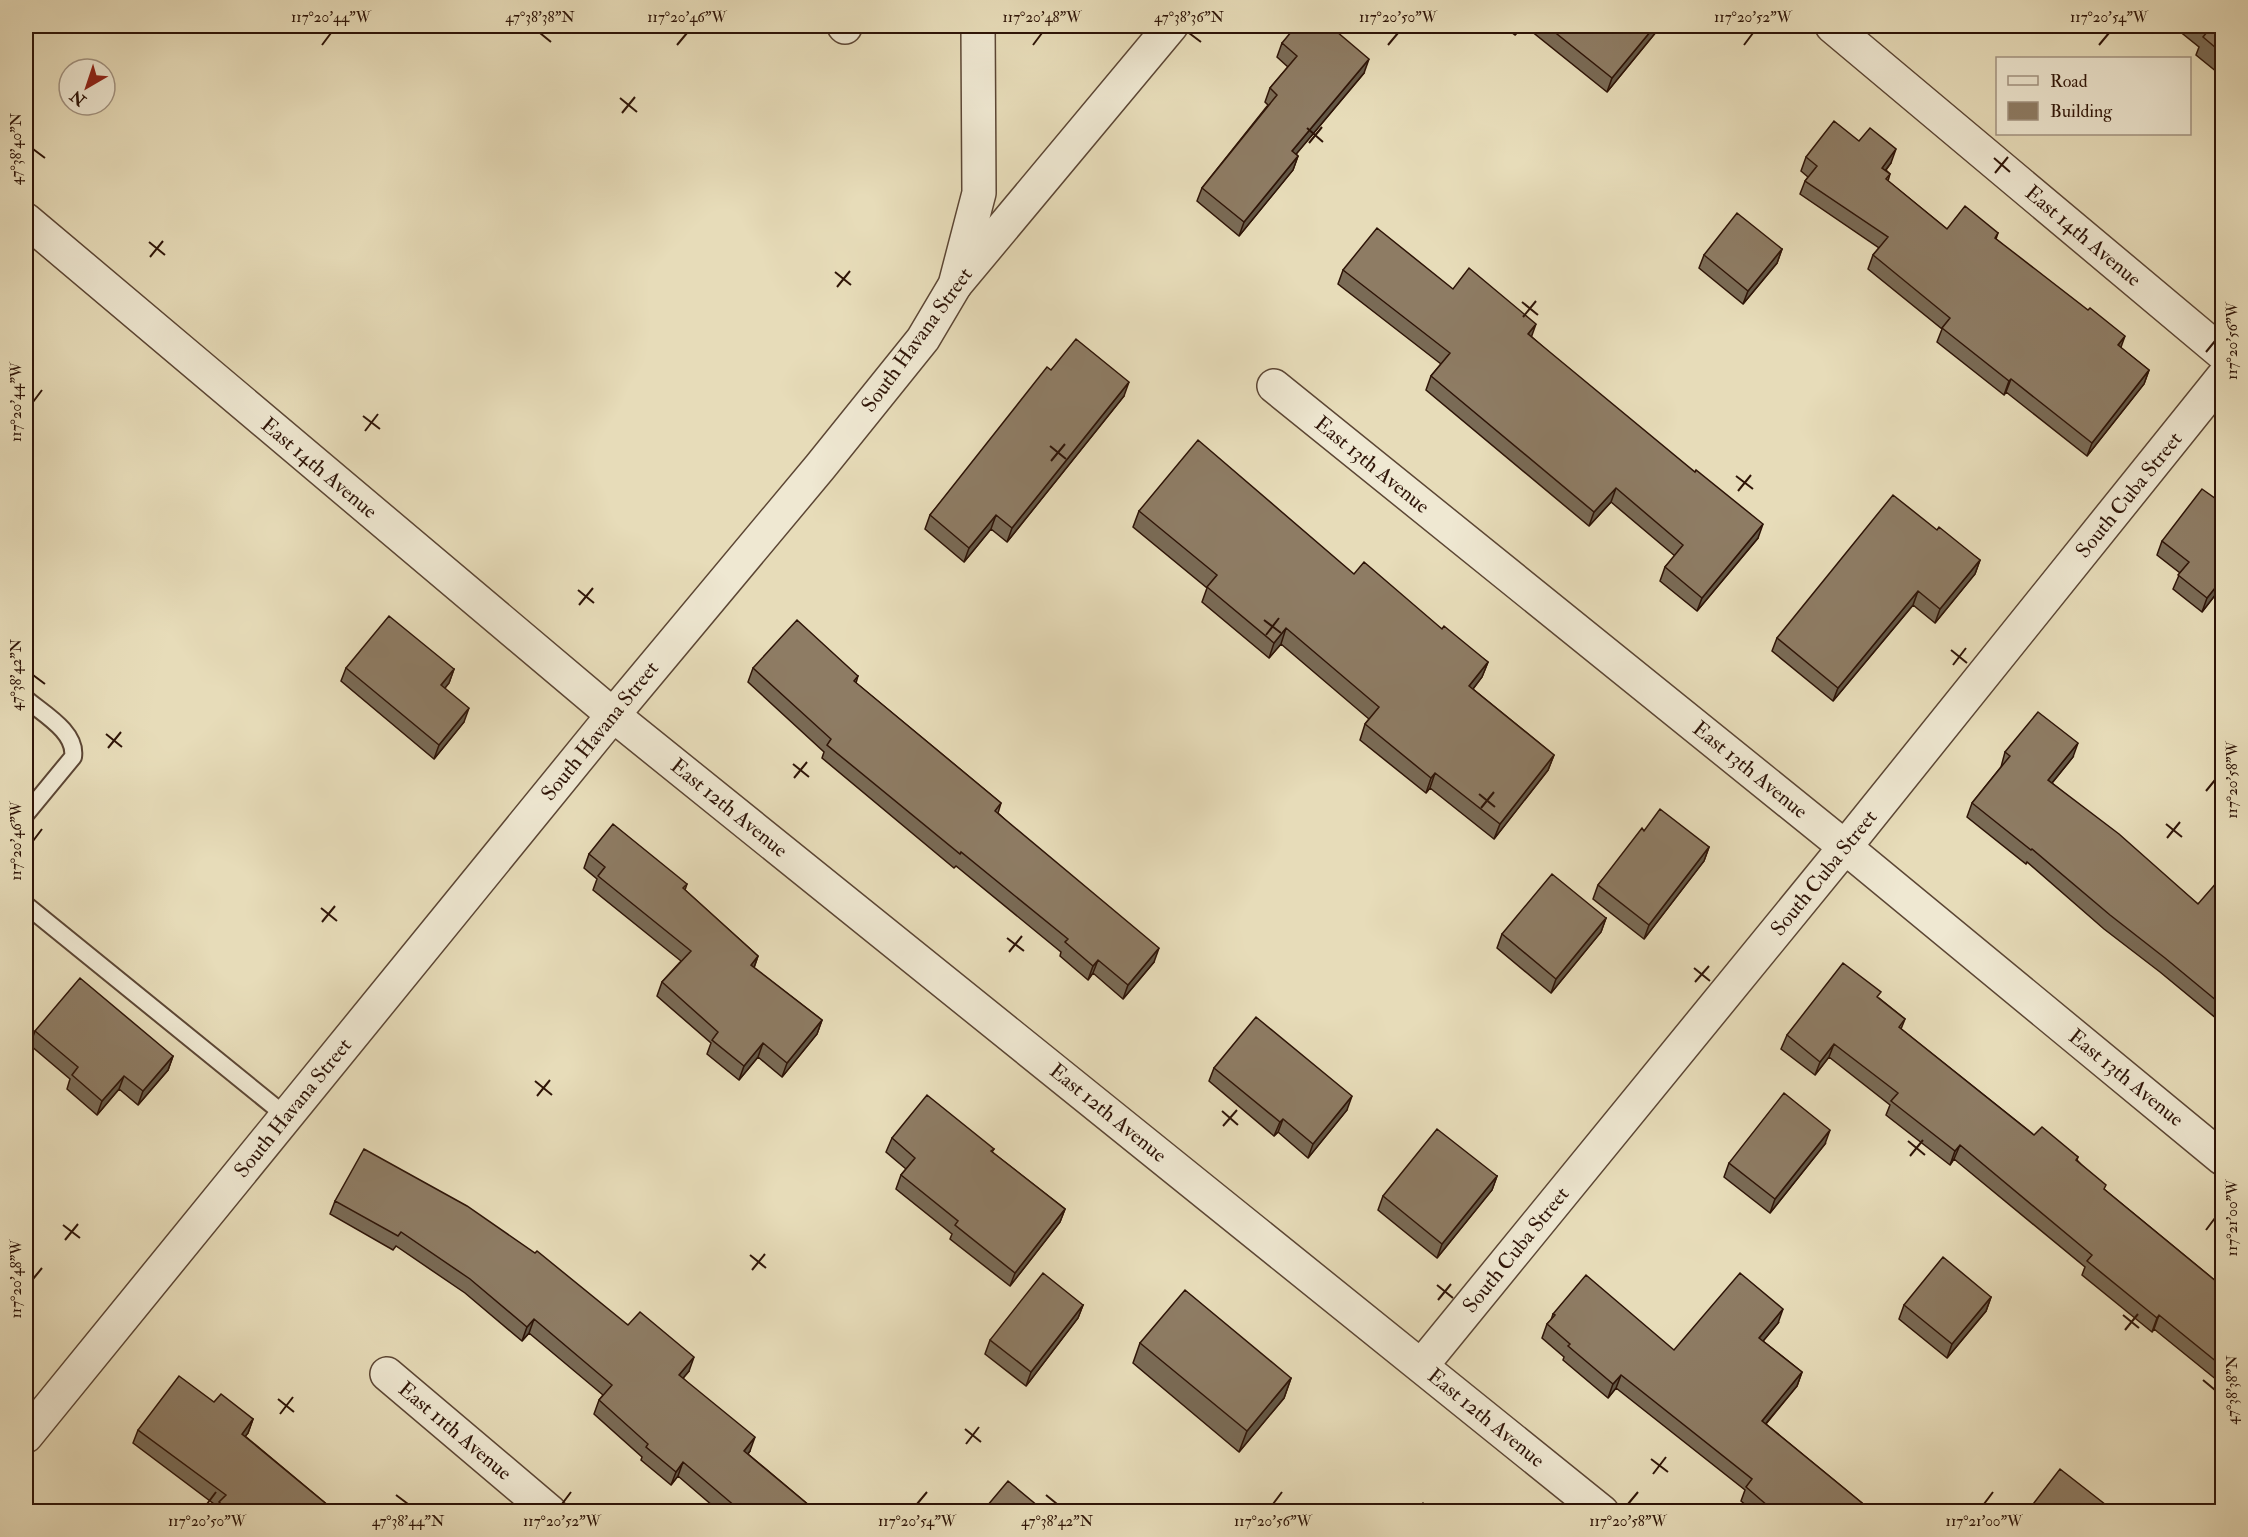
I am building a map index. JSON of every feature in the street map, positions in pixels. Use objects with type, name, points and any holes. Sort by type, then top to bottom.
[{"type":"street","points":[[955,285],[979,194],[978,26]]},
{"type":"street","name":"South Havana Street","points":[[26,1436],[612,715],[820,467],[923,339],[955,285],[1171,26]]},
{"type":"street","name":"East 14th Avenue","points":[[1832,26],[2223,353]]},
{"type":"street","name":"East 14th Avenue","points":[[26,220],[612,715]]},
{"type":"street","name":"South Cuba Street","points":[[1422,1365],[1845,847],[2223,378]]},
{"type":"street","name":"East 13th Avenue","points":[[1274,386],[1845,847],[2223,1158]]},
{"type":"street","name":"East 12th Avenue","points":[[612,715],[1602,1512]]},
{"type":"street","name":"East 11th Avenue","points":[[387,1374],[550,1512]]},
{"type":"lane","points":[[26,699],[66,732],[75,749],[74,757],[26,814]]},
{"type":"lane","points":[[26,905],[286,1116]]},
{"type":"building","points":[[1296,26],[1330,26],[1369,59],[1292,151],[1298,156],[1244,222],[1202,188],[1277,95],[1270,88],[1297,56],[1282,43]]},
{"type":"building","points":[[1547,26],[1655,26],[1612,78]]},
{"type":"building","points":[[2201,26],[2223,26],[2223,54],[2203,37],[2208,31]]},
{"type":"building","points":[[1834,121],[1859,141],[1870,128],[1896,149],[1882,168],[1890,174],[1886,179],[1947,229],[1965,206],[1998,233],[1995,238],[2125,336],[2118,345],[2149,370],[2092,443],[1942,328],[1950,318],[1873,255],[1888,237],[1805,181],[1817,166],[1806,157]]},
{"type":"building","points":[[1737,213],[1782,249],[1748,291],[1704,255]]},
{"type":"building","points":[[1377,228],[1453,289],[1469,268],[1536,324],[1528,334],[1695,472],[1696,470],[1763,524],[1702,598],[1665,567],[1683,545],[1616,488],[1594,512],[1431,376],[1450,353],[1343,270]]},
{"type":"building","points":[[1076,339],[1129,382],[1012,528],[996,515],[969,548],[930,515],[1047,367],[1051,370]]},
{"type":"building","points":[[1198,440],[1354,574],[1364,562],[1442,629],[1444,626],[1488,662],[1469,686],[1554,755],[1500,824],[1435,773],[1431,778],[1365,724],[1379,707],[1286,628],[1274,643],[1207,587],[1217,575],[1139,511]]},
{"type":"building","points":[[2202,489],[2223,504],[2223,578],[2207,598],[2178,575],[2189,562],[2162,541]]},
{"type":"building","points":[[1893,495],[1937,530],[1939,527],[1980,560],[1940,609],[1918,591],[1838,688],[1777,638]]},
{"type":"building","points":[[389,616],[454,669],[441,685],[469,708],[439,745],[346,668]]},
{"type":"building","points":[[797,620],[858,676],[854,681],[1001,803],[995,811],[1159,948],[1128,985],[1098,960],[1093,966],[1065,942],[1068,939],[827,745],[831,739],[753,668]]},
{"type":"building","points":[[2038,712],[2078,743],[2048,780],[2119,834],[2198,904],[2218,881],[2223,884],[2223,1006],[2032,849],[1972,803],[2010,756],[2005,752]]},
{"type":"building","points":[[1660,809],[1709,847],[1649,925],[1598,885],[1642,828],[1644,831]]},
{"type":"building","points":[[613,824],[687,884],[683,888],[758,956],[751,965],[822,1020],[787,1063],[763,1043],[744,1066],[712,1040],[718,1032],[662,982],[691,951],[598,876],[605,867],[589,854]]},
{"type":"building","points":[[1552,874],[1606,918],[1556,979],[1502,934]]},
{"type":"building","points":[[1843,963],[1881,992],[1877,997],[1905,1019],[1899,1027],[2034,1135],[2042,1127],[2078,1157],[2076,1160],[2106,1185],[2104,1189],[2223,1287],[2223,1367],[2159,1315],[2157,1318],[2087,1261],[2092,1255],[1960,1145],[1955,1151],[1891,1101],[1898,1093],[1834,1044],[1820,1062],[1787,1035]]},
{"type":"building","points":[[80,978],[173,1056],[143,1091],[124,1076],[102,1101],[72,1075],[78,1067],[35,1031]]},
{"type":"building","points":[[1256,1017],[1352,1096],[1313,1144],[1283,1119],[1280,1122],[1214,1068]]},
{"type":"building","points":[[1784,1093],[1830,1130],[1775,1199],[1729,1163]]},
{"type":"building","points":[[927,1095],[994,1149],[991,1151],[1065,1209],[1015,1273],[955,1225],[958,1221],[901,1175],[915,1158],[892,1138]]},
{"type":"building","points":[[1437,1129],[1497,1176],[1442,1244],[1383,1196]]},
{"type":"building","points":[[364,1149],[467,1206],[535,1253],[537,1251],[628,1325],[640,1312],[694,1357],[679,1375],[755,1437],[744,1451],[817,1512],[732,1512],[736,1507],[683,1462],[676,1472],[646,1447],[648,1444],[599,1400],[612,1385],[534,1319],[527,1327],[470,1279],[401,1232],[398,1236],[335,1201]]},
{"type":"building","points":[[1943,1257],[1991,1297],[1952,1344],[1904,1305]]},
{"type":"building","points":[[1043,1273],[1083,1305],[1031,1372],[990,1340]]},
{"type":"building","points":[[1740,1273],[1783,1309],[1759,1338],[1802,1372],[1762,1421],[1873,1512],[1775,1512],[1746,1487],[1752,1479],[1621,1375],[1613,1384],[1568,1346],[1570,1344],[1547,1324],[1586,1275],[1674,1350]]},
{"type":"building","points":[[1185,1290],[1291,1378],[1247,1431],[1140,1343]]},
{"type":"building","points":[[179,1376],[214,1402],[221,1394],[253,1419],[242,1434],[336,1512],[230,1512],[219,1502],[226,1495],[138,1430]]},
{"type":"building","points":[[2060,1469],[2115,1512],[2027,1512]]},
{"type":"building","points":[[1008,1481],[1044,1511],[1044,1512],[982,1512]]},
{"type":"building","points":[[1423,1503],[1433,1512],[1415,1512]]}]
